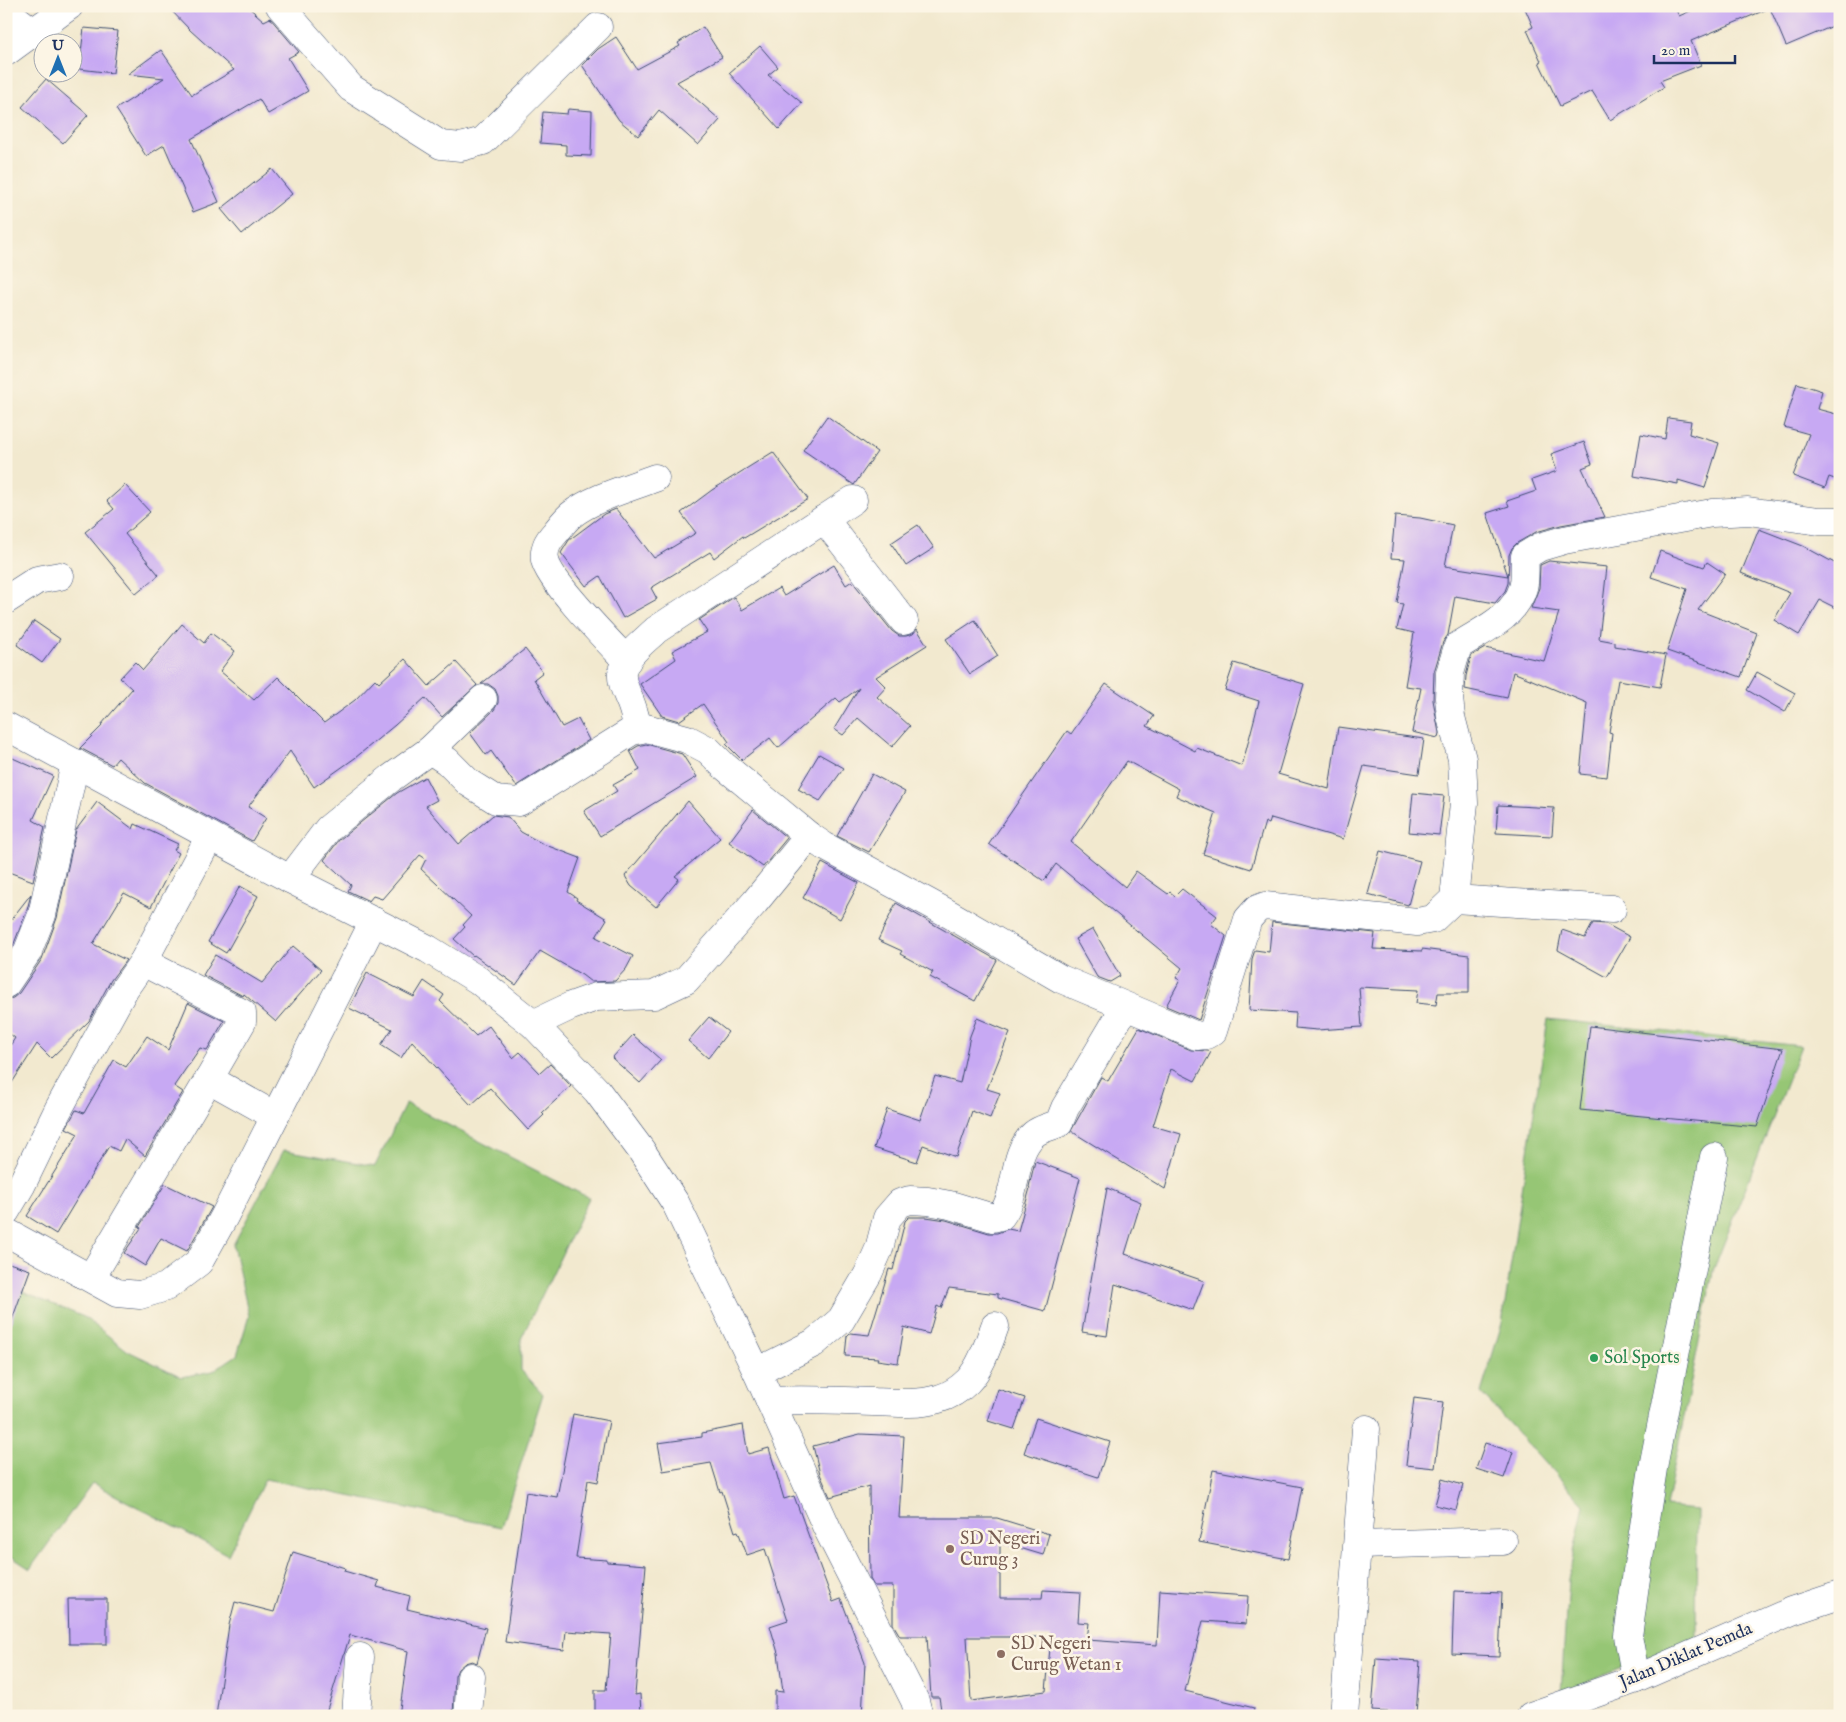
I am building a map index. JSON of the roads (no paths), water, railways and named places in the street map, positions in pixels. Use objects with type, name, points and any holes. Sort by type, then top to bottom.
[{"type":"street","points":[[6,12],[34,32],[69,6]]},
{"type":"street","points":[[280,6],[350,88],[442,145],[461,147],[483,141],[598,27]]},
{"type":"street","points":[[6,52],[32,33]]},
{"type":"street","points":[[627,661],[563,590],[547,565],[545,560],[546,549],[549,540],[571,515],[593,503],[654,478]]},
{"type":"street","points":[[639,730],[625,691],[622,674],[627,661],[656,630],[853,500]]},
{"type":"street","points":[[430,750],[447,760],[468,783],[496,800],[519,802],[632,731],[646,728],[687,739],[708,750],[722,765],[808,836],[1061,979],[1197,1036],[1206,1035],[1213,1031],[1248,919],[1257,909],[1265,906],[1417,922],[1433,919],[1454,899],[1464,803],[1462,759],[1451,717],[1449,698],[1450,673],[1458,646],[1504,617],[1515,606],[1523,587],[1525,556],[1540,547],[1564,540],[1712,513],[1748,511],[1819,521],[1840,521]]},
{"type":"street","points":[[824,519],[904,622]]},
{"type":"street","points":[[6,600],[37,580],[60,576]]},
{"type":"street","points":[[290,879],[328,828],[430,750],[483,699]]},
{"type":"street","points":[[6,726],[290,879],[428,949],[478,980],[533,1024],[597,1091],[676,1204],[757,1372],[828,1528],[915,1701],[919,1716]]},
{"type":"street","points":[[6,984],[27,953],[42,915],[75,763]]},
{"type":"street","points":[[6,1211],[22,1184],[58,1110],[125,988],[143,962],[210,836]]},
{"type":"street","points":[[533,1024],[571,1006],[596,997],[654,995],[686,980],[755,902],[808,836]]},
{"type":"street","points":[[1454,899],[1612,909]]},
{"type":"street","points":[[6,1232],[117,1292],[140,1295],[166,1287],[199,1262],[224,1217],[374,921]]},
{"type":"street","points":[[91,1278],[242,1022],[242,1013],[143,962]]},
{"type":"street","points":[[757,1372],[814,1343],[840,1320],[868,1274],[879,1249],[887,1218],[900,1202],[910,1200],[928,1201],[950,1205],[993,1218],[1001,1216],[1009,1201],[1021,1155],[1028,1141],[1035,1133],[1059,1123],[1065,1108],[1125,1007]]},
{"type":"street","points":[[209,1079],[275,1116]]},
{"type":"street","points":[[1636,1679],[1628,1636],[1637,1571],[1654,1462],[1714,1157]]},
{"type":"street","points":[[770,1402],[796,1400],[898,1403],[920,1402],[943,1397],[959,1388],[971,1377],[982,1358],[994,1326]]},
{"type":"street","points":[[1344,1716],[1366,1429]]},
{"type":"street","points":[[1358,1545],[1503,1540]]},
{"type":"street","name":"Jalan Diklat Pemda","points":[[1531,1716],[1636,1679],[1792,1611],[1840,1595]]},
{"type":"street","points":[[356,1716],[360,1657]]},
{"type":"street","points":[[468,1716],[471,1677]]},
{"type":"place","name":"Sol Sports","points":[[1594,1358]]},
{"type":"place","name":"SD Negeri Curug 3","points":[[950,1549]]},
{"type":"place","name":"SD Negeri Curug Wetan 1","points":[[1001,1654]]}]
